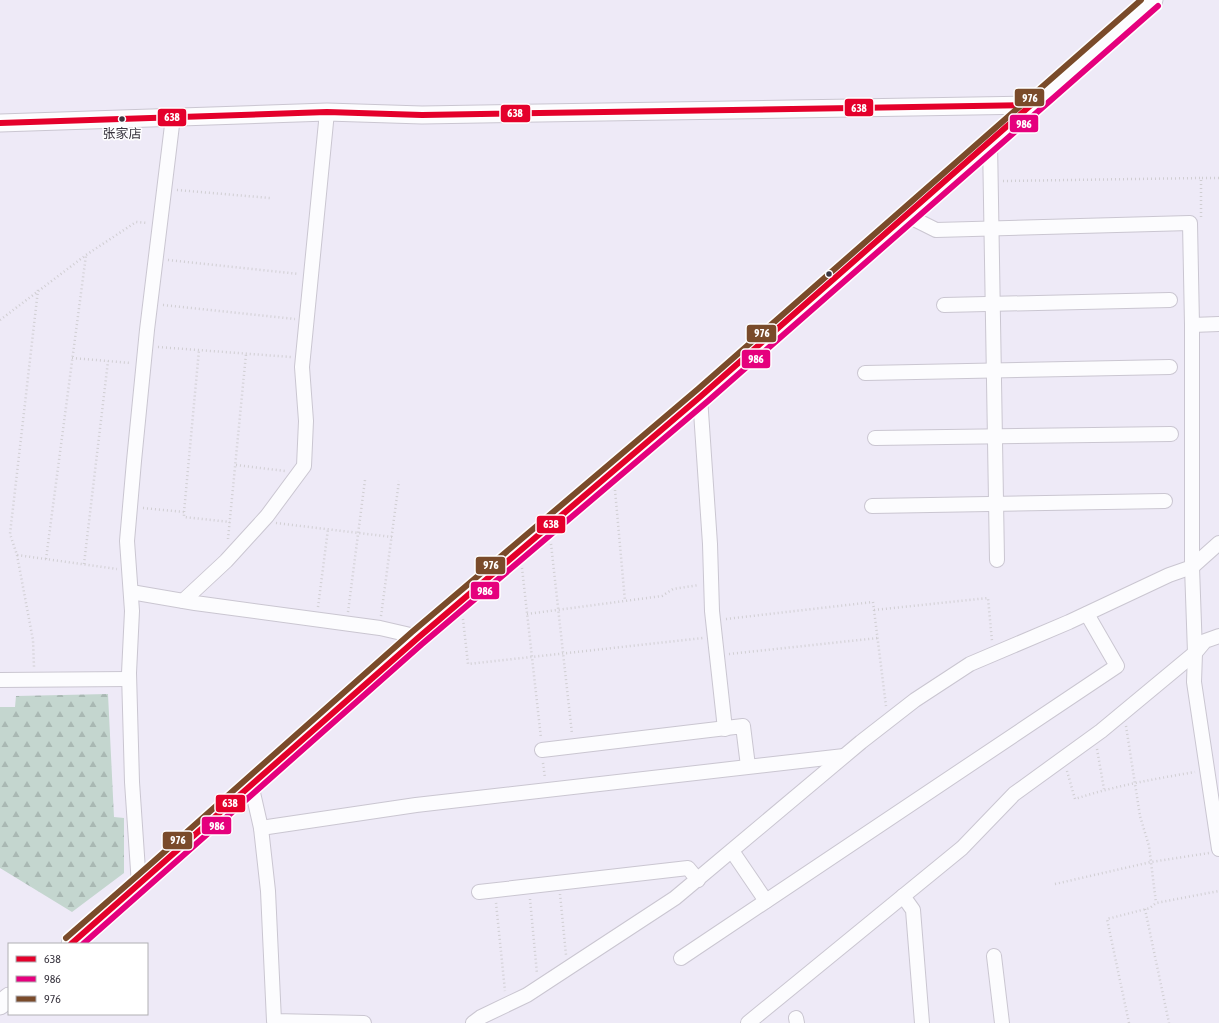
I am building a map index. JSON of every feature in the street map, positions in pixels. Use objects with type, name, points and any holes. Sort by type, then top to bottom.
[{"type":"main road","points":[[72,943],[419,637],[700,397],[1031,105],[1154,0]]},
{"type":"main road","points":[[0,1005],[8,998]]},
{"type":"street","points":[[0,124],[326,112],[422,115],[1031,105]]},
{"type":"street","points":[[183,601],[226,561],[262,522],[304,466],[306,420],[302,367],[326,112]]},
{"type":"street","points":[[139,885],[132,782],[129,679],[132,611],[127,541],[150,304],[173,117]]},
{"type":"street","points":[[990,141],[997,560]]},
{"type":"street","points":[[906,215],[936,230],[1190,223],[1192,325],[1192,567],[1195,653],[1194,682],[1208,769],[1215,851]]},
{"type":"street","points":[[944,305],[1170,300]]},
{"type":"street","points":[[1192,325],[1219,324]]},
{"type":"street","points":[[865,373],[1170,367]]},
{"type":"street","points":[[700,397],[710,544],[713,620],[725,729]]},
{"type":"street","points":[[875,438],[1171,434]]},
{"type":"street","points":[[872,506],[1165,501]]},
{"type":"street","points":[[473,1023],[481,1017],[527,995],[675,898],[844,756],[888,721],[915,700],[970,664],[1087,614],[1169,575],[1192,567],[1219,543]]},
{"type":"street","points":[[131,592],[183,601],[380,628],[419,637]]},
{"type":"street","points":[[681,958],[1117,666],[1087,614]]},
{"type":"street","points":[[748,1023],[962,848],[1014,794],[1094,736],[1124,712],[1195,653],[1205,641],[1219,636]]},
{"type":"street","points":[[0,680],[129,679]]},
{"type":"street","points":[[542,750],[743,726],[748,766]]},
{"type":"street","points":[[261,828],[416,805],[844,756]]},
{"type":"street","points":[[251,784],[261,828],[268,891],[274,1021],[364,1023]]},
{"type":"street","points":[[732,851],[766,901]]},
{"type":"street","points":[[479,892],[688,868],[698,880]]},
{"type":"street","points":[[903,896],[913,910],[922,1023]]},
{"type":"street","points":[[994,956],[1002,1023]]},
{"type":"path","points":[[1190,223],[1202,222],[1201,178]]},
{"type":"path","points":[[990,181],[1219,178]]},
{"type":"path","points":[[164,189],[270,198]]},
{"type":"path","points":[[0,320],[86,255],[136,222],[160,224]]},
{"type":"path","points":[[46,559],[86,255]]},
{"type":"path","points":[[156,258],[311,275]]},
{"type":"path","points":[[34,680],[33,640],[17,556],[10,534],[38,290]]},
{"type":"path","points":[[150,304],[306,320]]},
{"type":"path","points":[[146,346],[303,358]]},
{"type":"path","points":[[198,350],[184,517],[230,522]]},
{"type":"path","points":[[226,561],[246,354]]},
{"type":"path","points":[[72,358],[144,364]]},
{"type":"path","points":[[84,564],[108,361]]},
{"type":"path","points":[[236,465],[300,472]]},
{"type":"path","points":[[613,471],[625,601]]},
{"type":"path","points":[[347,624],[365,480]]},
{"type":"path","points":[[380,628],[399,481]]},
{"type":"path","points":[[130,506],[184,512]]},
{"type":"path","points":[[262,522],[392,537]]},
{"type":"path","points":[[549,526],[574,747]]},
{"type":"path","points":[[317,620],[328,529]]},
{"type":"path","points":[[520,550],[546,790]]},
{"type":"path","points":[[17,556],[129,570]]},
{"type":"path","points":[[527,614],[662,596],[673,589],[712,584]]},
{"type":"path","points":[[874,610],[988,598],[994,654]]},
{"type":"path","points":[[461,601],[468,664],[715,637]]},
{"type":"path","points":[[713,620],[873,602],[888,721]]},
{"type":"path","points":[[717,655],[878,638]]},
{"type":"path","points":[[1124,712],[1140,816],[1149,846],[1156,903]]},
{"type":"path","points":[[1094,736],[1104,790]]},
{"type":"path","points":[[1064,758],[1075,799],[1135,782],[1208,769]]},
{"type":"path","points":[[1055,884],[1151,862],[1215,851]]},
{"type":"path","points":[[1129,1023],[1107,920],[1150,908],[1156,903],[1219,891]]},
{"type":"path","points":[[560,894],[567,968]]},
{"type":"path","points":[[530,899],[539,987]]},
{"type":"path","points":[[496,900],[507,1005]]},
{"type":"path","points":[[1145,909],[1169,1023]]},
{"type":"green space","points":[[108,694],[114,817],[124,818],[124,873],[72,912],[0,868],[0,707],[15,707],[16,696]]},
{"type":"transit line","name":"976","points":[[66,938],[412,632],[698,389],[1141,0]]},
{"type":"transit line","name":"986","points":[[84,943],[422,644],[708,401],[1158,6]]},
{"type":"transit line","name":"638","points":[[0,123],[327,112],[422,115],[1031,105]]},
{"type":"transit line","name":"638","points":[[72,943],[419,637],[700,397],[1031,105]]},
{"type":"place","name":"张家店","points":[[122,119]]}]
